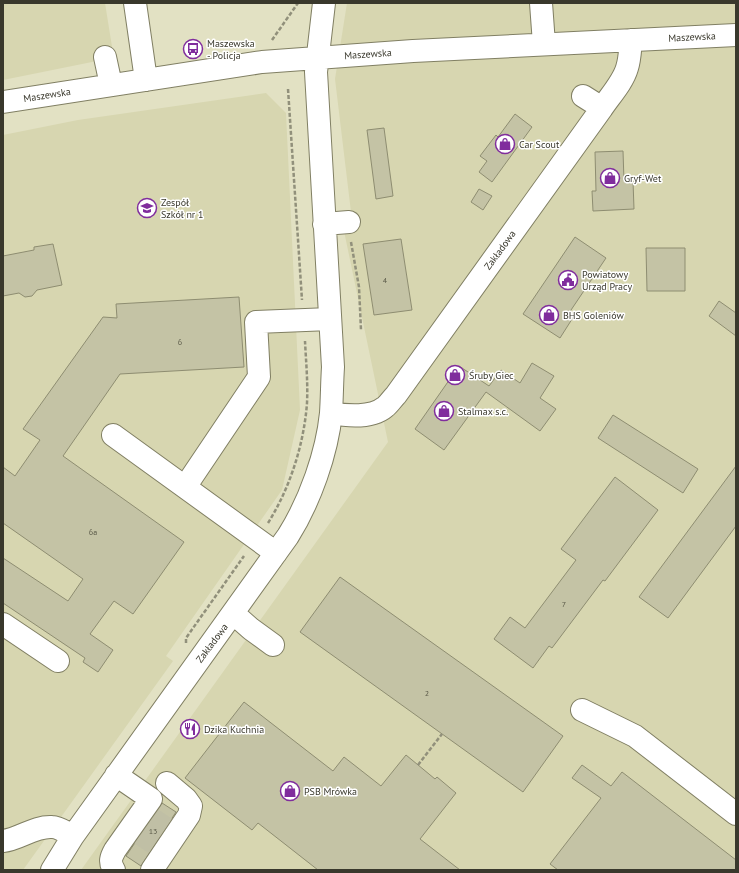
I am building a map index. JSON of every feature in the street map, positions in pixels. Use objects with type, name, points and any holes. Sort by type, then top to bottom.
[{"type":"street","points":[[135,3],[146,80]]},
{"type":"street","name":"Zakładowa","points":[[52,865],[165,706],[234,614],[297,522],[312,487],[323,453],[331,413],[333,367],[316,72],[324,3]]},
{"type":"street","points":[[541,3],[544,44]]},
{"type":"street","name":"Maszewska","points":[[3,102],[262,62],[317,57],[544,44],[736,35]]},
{"type":"street","name":"Zakładowa","points":[[331,413],[346,416],[378,412],[386,407],[396,395],[602,108],[627,69],[630,55],[630,40]]},
{"type":"street","points":[[105,57],[111,85]]},
{"type":"street","points":[[583,96],[602,108]]},
{"type":"street","points":[[324,224],[349,222]]},
{"type":"street","points":[[185,487],[259,377],[256,322],[330,319]]},
{"type":"street","points":[[113,435],[276,553]]},
{"type":"street","points":[[234,614],[273,645]]},
{"type":"street","points":[[3,624],[58,661]]},
{"type":"street","points":[[582,710],[635,736],[736,814]]},
{"type":"street","points":[[116,775],[153,832]]},
{"type":"street","points":[[114,870],[111,866],[111,858],[153,832],[189,815],[191,806],[186,799],[167,783]]},
{"type":"street","points":[[6,844],[38,828],[53,827],[73,836]]},
{"type":"path","points":[[272,40],[298,3]]},
{"type":"path","points":[[349,222],[358,288],[361,330]]},
{"type":"path","points":[[418,765],[442,734]]},
{"type":"shaded area","points":[[3,3],[105,3],[113,53],[92,62],[3,80]]},
{"type":"shaded area","points":[[347,3],[736,3],[736,870],[81,870],[388,442],[344,231],[351,212],[335,79]]},
{"type":"shaded area","points":[[266,93],[286,113],[300,410],[282,490],[166,656],[173,661],[23,870],[3,870],[3,135],[78,120]]},
{"type":"building","name":"Car Scout","points":[[515,114],[532,127],[492,182],[479,172],[487,161],[480,156],[496,135],[498,137]]},
{"type":"building","points":[[384,128],[393,196],[376,199],[367,130]]},
{"type":"building","name":"Gryf-Wet","points":[[623,151],[624,181],[633,181],[634,209],[593,211],[592,191],[596,191],[595,152]]},
{"type":"building","points":[[479,189],[492,196],[483,210],[471,202]]},
{"type":"building","name":"Powiatowy Urząd Pracy","points":[[575,237],[606,258],[569,313],[574,316],[560,338],[523,314]]},
{"type":"building","points":[[401,239],[412,310],[374,315],[363,244]]},
{"type":"building","points":[[53,244],[62,285],[37,290],[32,296],[25,297],[19,293],[3,296],[3,256],[34,250],[34,247]]},
{"type":"building","points":[[646,248],[685,248],[685,291],[647,291]]},
{"type":"building","points":[[239,297],[244,367],[120,374],[63,456],[184,542],[133,614],[114,601],[90,634],[113,650],[98,672],[83,662],[85,658],[3,603],[3,558],[68,601],[83,579],[3,523],[3,467],[15,476],[40,440],[23,429],[103,317],[117,318],[116,304]]},
{"type":"building","points":[[719,301],[736,313],[736,336],[709,316]]},
{"type":"building","points":[[532,363],[554,376],[540,398],[556,409],[540,431],[486,392],[444,450],[415,429],[459,366],[489,386],[501,370],[520,383]]},
{"type":"building","points":[[613,415],[698,469],[683,493],[598,438]]},
{"type":"building","points":[[736,466],[736,526],[668,618],[639,597]]},
{"type":"building","points":[[615,477],[658,510],[605,581],[603,580],[552,648],[549,646],[533,668],[494,639],[510,617],[525,628],[576,560],[561,549]]},
{"type":"building","points":[[340,577],[563,736],[523,792],[300,632]]},
{"type":"building","name":"PSB Mrówka","points":[[244,702],[333,771],[344,757],[381,786],[406,755],[435,779],[437,777],[456,793],[420,839],[460,870],[318,870],[258,823],[252,830],[185,778]]},
{"type":"building","points":[[582,765],[611,786],[622,772],[736,860],[736,870],[558,870],[550,864],[601,798],[572,778]]},
{"type":"building","points":[[162,803],[176,812],[141,866],[126,856]]},
{"type":"tunnel","points":[[151,818],[166,828]]},
{"type":"tunnel","points":[[140,834],[155,844]]},
{"type":"place","name":"Maszewska - Policja","points":[[193,49]]},
{"type":"place","name":"Car Scout","points":[[505,144]]},
{"type":"place","name":"Gryf-Wet","points":[[610,178]]},
{"type":"place","name":"Zespół Szkół nr 1","points":[[147,208]]},
{"type":"place","name":"Powiatowy Urząd Pracy","points":[[568,280]]},
{"type":"place","name":"BHS Goleniów","points":[[549,315]]},
{"type":"place","name":"Śruby Giec","points":[[455,375]]},
{"type":"place","name":"Stalmax s.c.","points":[[444,411]]},
{"type":"place","name":"Dzika Kuchnia","points":[[190,729]]},
{"type":"place","name":"PSB Mrówka","points":[[290,791]]}]
